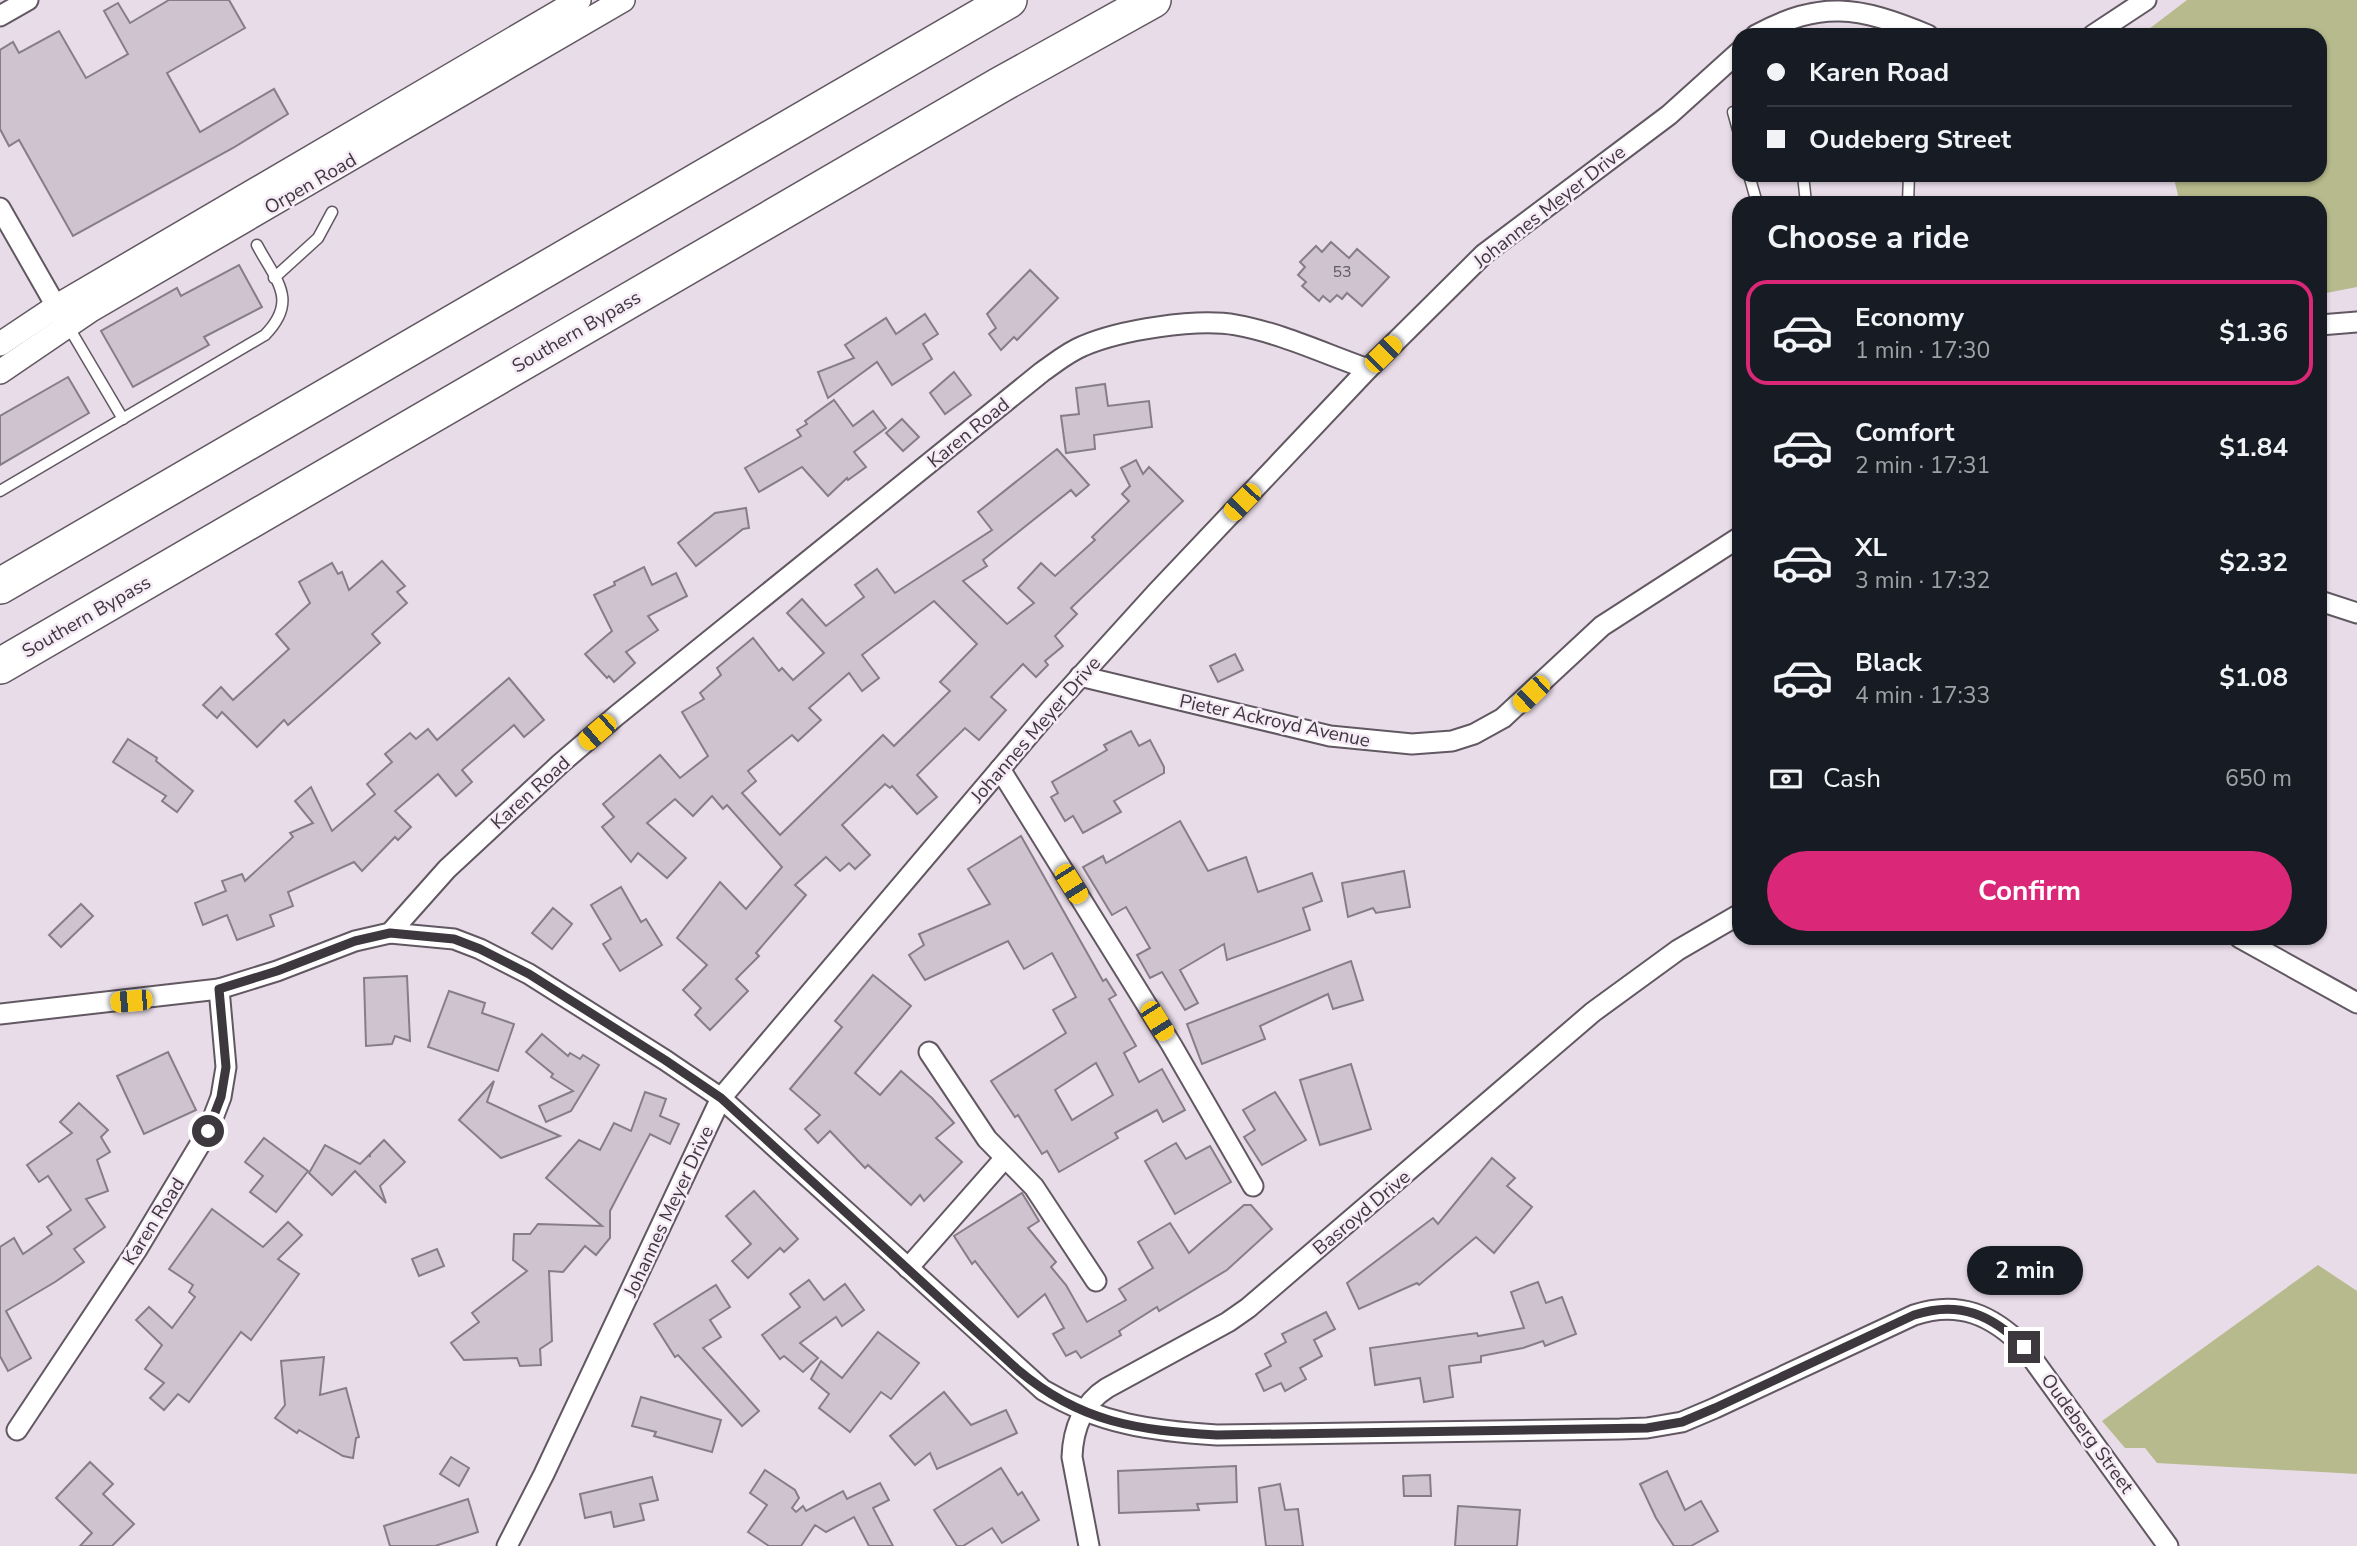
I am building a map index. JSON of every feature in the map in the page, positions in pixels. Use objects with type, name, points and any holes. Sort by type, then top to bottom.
[{"type":"highway","points":[[0,586],[1009,0]]},
{"type":"highway","name":"Southern Bypass","points":[[0,666],[1000,85],[1153,0]]},
{"type":"street","points":[[0,16],[28,0]]},
{"type":"street","name":"Orpen Road","points":[[0,372],[62,316],[579,0]]},
{"type":"street","name":"Orpen Road","points":[[0,344],[62,316],[623,0]]},
{"type":"street","points":[[2104,28],[2146,0]]},
{"type":"street","points":[[1764,28],[1792,9],[1825,2],[1857,7],[1910,28]]},
{"type":"street","name":"Johannes Meyer Drive","points":[[507,1546],[544,1474],[721,1098],[1080,677],[1368,369],[1484,254],[1669,115],[1732,58]]},
{"type":"street","points":[[0,208],[62,316]]},
{"type":"street","points":[[2327,324],[2357,322]]},
{"type":"street","name":"Karen Road","points":[[390,933],[447,869],[616,716],[1042,372],[1080,347],[1141,331],[1223,323],[1260,331],[1368,369]]},
{"type":"street","name":"Pieter Ackroyd Avenue","points":[[1080,677],[1330,736],[1412,744],[1452,741],[1474,734],[1503,718],[1602,626],[1732,542]]},
{"type":"street","points":[[2327,603],[2357,613]]},
{"type":"street","points":[[1000,769],[1171,1044],[1253,1186]]},
{"type":"street","name":"Basroyd Drive","points":[[1089,1546],[1072,1457],[1072,1443],[1083,1412],[1093,1398],[1248,1308],[1593,1012],[1678,950],[1732,919]]},
{"type":"street","points":[[0,1014],[219,989],[277,971],[355,941],[390,933]]},
{"type":"street","name":"Oudeberg Street","points":[[390,933],[454,939],[480,949],[529,974],[721,1098],[1018,1370],[1043,1390],[1083,1412],[1139,1428],[1217,1435],[1647,1428],[1682,1422],[1914,1315],[1952,1308],[1984,1317],[2010,1332],[2024,1347],[2044,1371],[2168,1546]]},
{"type":"street","points":[[2252,945],[2357,1003]]},
{"type":"street","name":"Karen Road","points":[[17,1430],[136,1251],[208,1131],[221,1097],[226,1067],[219,989]]},
{"type":"street","points":[[929,1052],[966,1109],[1004,1159],[1034,1187],[1097,1282]]},
{"type":"street","points":[[908,1268],[1004,1159]]},
{"type":"lane","points":[[274,278],[318,238],[332,212]]},
{"type":"lane","points":[[0,491],[265,335],[276,323],[283,307],[282,293],[257,245]]},
{"type":"lane","points":[[62,316],[123,419]]},
{"type":"green space","points":[[2187,0],[2357,0],[2357,287],[2327,293],[2327,196],[2178,196],[2175,182],[2327,182],[2327,28],[2150,28]]},
{"type":"green space","points":[[2318,1265],[2357,1291],[2357,1474],[2157,1463],[2145,1448],[2125,1448],[2102,1421]]},
{"type":"building","points":[[169,0],[229,0],[245,28],[167,73],[200,132],[274,89],[288,114],[233,148],[73,236],[19,140],[9,146],[0,129],[0,50],[13,42],[19,53],[59,31],[86,78],[128,54],[104,11],[118,3],[130,23]]},
{"type":"building","points":[[1331,242],[1349,258],[1357,249],[1389,277],[1362,306],[1347,293],[1342,299],[1337,295],[1330,302],[1323,296],[1319,301],[1302,286],[1306,282],[1298,275],[1305,267],[1300,262],[1316,246],[1322,252]]},
{"type":"building","points":[[239,265],[262,307],[204,337],[209,345],[133,387],[101,331],[177,288],[181,296]]},
{"type":"building","points":[[1030,270],[1058,298],[1017,340],[1014,337],[1001,350],[989,334],[996,328],[987,314]]},
{"type":"building","points":[[925,314],[938,334],[923,344],[932,359],[892,385],[877,362],[828,398],[818,372],[854,358],[845,345],[886,318],[896,334]]},
{"type":"building","points":[[954,372],[971,395],[945,414],[930,393]]},
{"type":"building","points":[[68,377],[89,413],[0,465],[0,416]]},
{"type":"building","points":[[1105,384],[1108,406],[1149,401],[1152,427],[1094,435],[1095,449],[1066,453],[1061,416],[1079,414],[1076,388]]},
{"type":"building","points":[[834,400],[853,426],[873,411],[886,428],[854,452],[866,467],[848,480],[847,478],[828,496],[802,467],[759,492],[745,468],[801,436],[797,430],[807,424],[805,421]]},
{"type":"building","points":[[902,419],[919,437],[903,451],[886,433]]},
{"type":"building","points":[[1057,449],[1089,485],[1076,496],[1071,490],[983,560],[987,566],[963,581],[1007,624],[1034,603],[1018,588],[1041,563],[1055,576],[1095,540],[1092,537],[1129,501],[1122,494],[1130,486],[1121,468],[1136,460],[1143,474],[1149,467],[1183,501],[1071,608],[1077,614],[1055,636],[1063,646],[1045,661],[1048,665],[1036,677],[1023,664],[991,697],[1006,710],[979,740],[965,728],[917,775],[937,797],[917,814],[892,786],[890,788],[885,784],[842,825],[870,855],[855,869],[849,863],[840,871],[826,857],[795,885],[806,895],[756,953],[759,956],[736,979],[748,991],[710,1030],[695,1015],[701,1008],[683,990],[707,965],[677,938],[720,882],[746,909],[782,867],[727,805],[723,809],[712,796],[693,816],[675,799],[647,823],[686,858],[667,878],[638,853],[631,862],[602,827],[614,817],[603,804],[660,755],[680,778],[708,756],[682,712],[704,699],[700,693],[721,675],[717,668],[753,638],[779,671],[782,668],[793,680],[824,653],[787,613],[802,599],[826,626],[864,597],[855,585],[877,569],[895,593],[992,530],[978,512]],"holes":[[[934,601],[977,644],[940,682],[950,691],[894,746],[883,735],[780,835],[742,793],[756,781],[748,771],[792,735],[798,741],[821,720],[809,708],[849,673],[862,691],[879,678],[862,655]]]},
{"type":"building","points":[[746,508],[749,528],[743,529],[696,566],[678,543],[715,513]]},
{"type":"building","points":[[382,561],[405,586],[397,592],[407,603],[372,634],[380,643],[288,725],[284,720],[257,747],[222,712],[217,718],[203,705],[221,687],[233,700],[289,649],[276,634],[310,603],[299,582],[332,563],[338,574],[342,572],[349,590]]},
{"type":"building","points":[[644,567],[652,585],[676,573],[687,596],[648,616],[658,630],[626,652],[635,663],[614,682],[585,654],[612,631],[594,595]]},
{"type":"building","points":[[1235,654],[1243,670],[1218,682],[1210,666]]},
{"type":"building","points":[[509,678],[544,720],[524,737],[514,725],[462,770],[472,782],[456,796],[438,774],[395,811],[411,827],[398,840],[395,837],[362,871],[354,862],[288,892],[293,906],[270,915],[274,926],[237,940],[227,915],[203,925],[195,903],[226,891],[222,881],[242,874],[245,881],[293,837],[290,833],[313,823],[295,801],[311,787],[332,831],[375,794],[367,784],[392,762],[385,754],[410,733],[416,739],[428,729],[437,740]]},
{"type":"building","points":[[1131,731],[1139,746],[1150,740],[1164,767],[1164,773],[1114,801],[1121,812],[1083,833],[1073,816],[1065,821],[1051,797],[1058,793],[1052,782],[1107,750],[1104,745]]},
{"type":"building","points":[[128,739],[157,758],[156,761],[193,791],[177,812],[162,801],[166,796],[113,762]]},
{"type":"building","points":[[1180,821],[1208,871],[1246,857],[1258,892],[1312,873],[1322,901],[1303,908],[1310,930],[1227,960],[1224,944],[1180,970],[1198,1003],[1185,1010],[1162,972],[1150,978],[1137,955],[1150,948],[1126,907],[1112,915],[1083,867],[1103,856],[1106,863]]},
{"type":"building","points":[[1021,836],[1103,981],[1106,979],[1116,995],[1109,999],[1136,1046],[1124,1053],[1139,1082],[1162,1069],[1185,1110],[1163,1122],[1157,1110],[1115,1133],[1118,1138],[1059,1172],[1047,1151],[1042,1154],[1018,1115],[1015,1117],[991,1081],[1066,1033],[1053,1010],[1076,997],[1052,953],[1024,969],[1008,941],[925,980],[909,955],[924,945],[919,934],[990,904],[968,869]],"holes":[[[1096,1063],[1113,1095],[1072,1120],[1055,1090]]]},
{"type":"building","points":[[1404,871],[1410,907],[1376,913],[1373,908],[1348,917],[1342,883]]},
{"type":"building","points":[[621,887],[641,922],[646,919],[662,945],[620,971],[603,944],[611,939],[591,905]]},
{"type":"building","points":[[81,904],[93,916],[61,947],[49,935]]},
{"type":"building","points":[[553,908],[572,924],[552,949],[532,933]]},
{"type":"building","points":[[1351,961],[1363,1000],[1333,1009],[1328,994],[1260,1026],[1265,1039],[1202,1064],[1187,1024]]},
{"type":"building","points":[[873,975],[911,1006],[855,1073],[880,1095],[901,1071],[932,1098],[954,1123],[936,1138],[962,1162],[924,1201],[920,1195],[911,1205],[868,1165],[865,1168],[830,1131],[818,1143],[805,1129],[820,1115],[790,1089],[842,1027],[835,1021]]},
{"type":"building","points":[[407,976],[410,1041],[395,1036],[392,1044],[366,1046],[364,978]]},
{"type":"building","points":[[449,991],[485,1003],[482,1013],[514,1024],[498,1071],[428,1047]]},
{"type":"building","points":[[542,1034],[568,1056],[570,1053],[580,1059],[583,1055],[599,1065],[571,1111],[546,1122],[539,1106],[573,1091],[551,1077],[553,1074],[526,1052]]},
{"type":"building","points":[[168,1052],[196,1110],[144,1134],[117,1076]]},
{"type":"building","points":[[1351,1064],[1371,1129],[1320,1145],[1300,1080]]},
{"type":"building","points":[[494,1081],[487,1102],[560,1136],[501,1158],[459,1120]]},
{"type":"building","points":[[645,1092],[666,1099],[660,1116],[679,1124],[670,1144],[650,1134],[610,1211],[610,1238],[596,1255],[585,1246],[563,1272],[549,1271],[552,1341],[540,1349],[541,1365],[520,1366],[517,1358],[464,1360],[451,1343],[479,1322],[472,1313],[527,1271],[513,1260],[514,1234],[530,1234],[538,1224],[602,1226],[546,1178],[579,1140],[600,1150],[614,1123],[631,1131]]},
{"type":"building","points":[[1275,1092],[1306,1140],[1262,1165],[1244,1137],[1255,1130],[1243,1110]]},
{"type":"building","points":[[79,1103],[108,1130],[101,1137],[110,1152],[97,1160],[108,1191],[86,1199],[105,1227],[74,1249],[84,1262],[6,1311],[31,1358],[8,1371],[0,1356],[0,1247],[14,1238],[23,1254],[52,1234],[47,1227],[71,1210],[48,1176],[39,1182],[27,1165],[72,1133],[60,1122]]},
{"type":"building","points":[[264,1138],[308,1171],[276,1212],[250,1192],[263,1176],[245,1162]]},
{"type":"building","points":[[384,1140],[405,1162],[380,1186],[386,1203],[355,1171],[332,1195],[309,1173],[325,1145],[360,1164],[369,1155],[370,1157]]},
{"type":"building","points":[[1176,1143],[1186,1159],[1210,1146],[1231,1182],[1175,1214],[1145,1161]]},
{"type":"building","points":[[1492,1158],[1515,1178],[1507,1186],[1532,1207],[1494,1253],[1476,1237],[1419,1285],[1417,1283],[1359,1309],[1347,1283],[1433,1218],[1438,1224]]},
{"type":"building","points":[[754,1191],[798,1239],[784,1252],[780,1248],[748,1278],[732,1261],[751,1244],[726,1216]]},
{"type":"building","points":[[1022,1193],[1039,1221],[1028,1228],[1056,1262],[1051,1267],[1066,1285],[1087,1322],[1126,1300],[1119,1289],[1153,1268],[1138,1242],[1170,1223],[1189,1253],[1244,1205],[1251,1205],[1272,1229],[1227,1270],[1159,1311],[1157,1307],[1119,1331],[1121,1335],[1081,1358],[1076,1351],[1066,1356],[1053,1334],[1064,1328],[1045,1294],[1018,1317],[975,1261],[972,1264],[954,1236]]},
{"type":"building","points":[[212,1209],[263,1247],[288,1222],[302,1235],[278,1259],[299,1274],[251,1340],[241,1332],[189,1402],[178,1394],[164,1410],[150,1398],[164,1383],[145,1369],[162,1345],[136,1320],[149,1307],[172,1328],[195,1297],[189,1292],[193,1285],[169,1269]]},
{"type":"building","points":[[437,1249],[444,1266],[419,1276],[412,1259]]},
{"type":"building","points":[[809,1280],[824,1300],[845,1284],[864,1310],[842,1326],[836,1317],[800,1343],[818,1358],[803,1372],[784,1356],[780,1359],[762,1335],[800,1307],[790,1294]]},
{"type":"building","points":[[1538,1282],[1546,1303],[1562,1297],[1576,1334],[1545,1346],[1543,1341],[1523,1348],[1481,1356],[1481,1362],[1449,1366],[1453,1397],[1424,1402],[1420,1378],[1375,1385],[1370,1348],[1524,1328],[1511,1292]]},
{"type":"building","points":[[716,1285],[730,1307],[710,1320],[721,1337],[703,1348],[759,1411],[742,1426],[678,1355],[675,1357],[654,1324]]},
{"type":"building","points":[[1326,1312],[1335,1329],[1314,1340],[1322,1356],[1300,1368],[1306,1379],[1285,1391],[1281,1383],[1264,1391],[1256,1374],[1271,1366],[1265,1354],[1286,1342],[1282,1334]]},
{"type":"building","points":[[878,1332],[919,1363],[891,1399],[881,1392],[850,1432],[819,1408],[829,1394],[811,1379],[821,1361],[842,1378]]},
{"type":"building","points":[[324,1357],[320,1395],[346,1388],[359,1437],[356,1438],[353,1458],[343,1456],[299,1430],[297,1433],[275,1418],[285,1405],[281,1361]]},
{"type":"building","points":[[944,1392],[971,1425],[1006,1410],[1017,1433],[937,1469],[930,1453],[915,1465],[890,1436]]},
{"type":"building","points":[[641,1397],[721,1420],[712,1452],[654,1436],[656,1432],[632,1426]]},
{"type":"building","points":[[451,1457],[469,1468],[459,1486],[440,1474]]},
{"type":"building","points":[[90,1462],[113,1484],[103,1494],[134,1524],[112,1546],[80,1546],[92,1533],[56,1498]]},
{"type":"building","points":[[1236,1466],[1237,1502],[1197,1504],[1199,1510],[1119,1513],[1118,1471]]},
{"type":"building","points":[[1001,1468],[1018,1495],[1022,1492],[1039,1520],[1002,1543],[992,1528],[963,1546],[957,1546],[934,1510]]},
{"type":"building","points":[[765,1470],[795,1490],[799,1498],[792,1508],[796,1512],[803,1506],[806,1511],[843,1491],[847,1499],[880,1483],[889,1500],[873,1508],[893,1546],[869,1546],[854,1517],[826,1532],[815,1525],[801,1546],[769,1546],[748,1532],[767,1505],[750,1493]]},
{"type":"building","points":[[1667,1471],[1685,1510],[1701,1501],[1718,1531],[1691,1546],[1674,1546],[1656,1518],[1640,1484]]},
{"type":"building","points":[[1430,1475],[1431,1496],[1404,1496],[1403,1476]]},
{"type":"building","points":[[652,1477],[658,1500],[640,1504],[644,1520],[614,1527],[611,1512],[585,1518],[580,1494]]},
{"type":"building","points":[[1280,1484],[1285,1510],[1298,1509],[1303,1546],[1266,1546],[1259,1488]]},
{"type":"building","points":[[468,1499],[478,1532],[435,1546],[390,1546],[384,1526]]},
{"type":"building","points":[[1458,1506],[1520,1510],[1517,1546],[1455,1546]]},
{"type":"route","points":[[208,1131],[221,1097],[226,1067],[219,989],[250,981],[355,941],[390,933],[438,936],[480,949],[529,974],[721,1098],[1018,1370],[1062,1401],[1106,1420],[1139,1428],[1217,1435],[1647,1428],[1682,1422],[1925,1311],[1952,1308],[1965,1310],[2010,1332],[2024,1347]]}]
